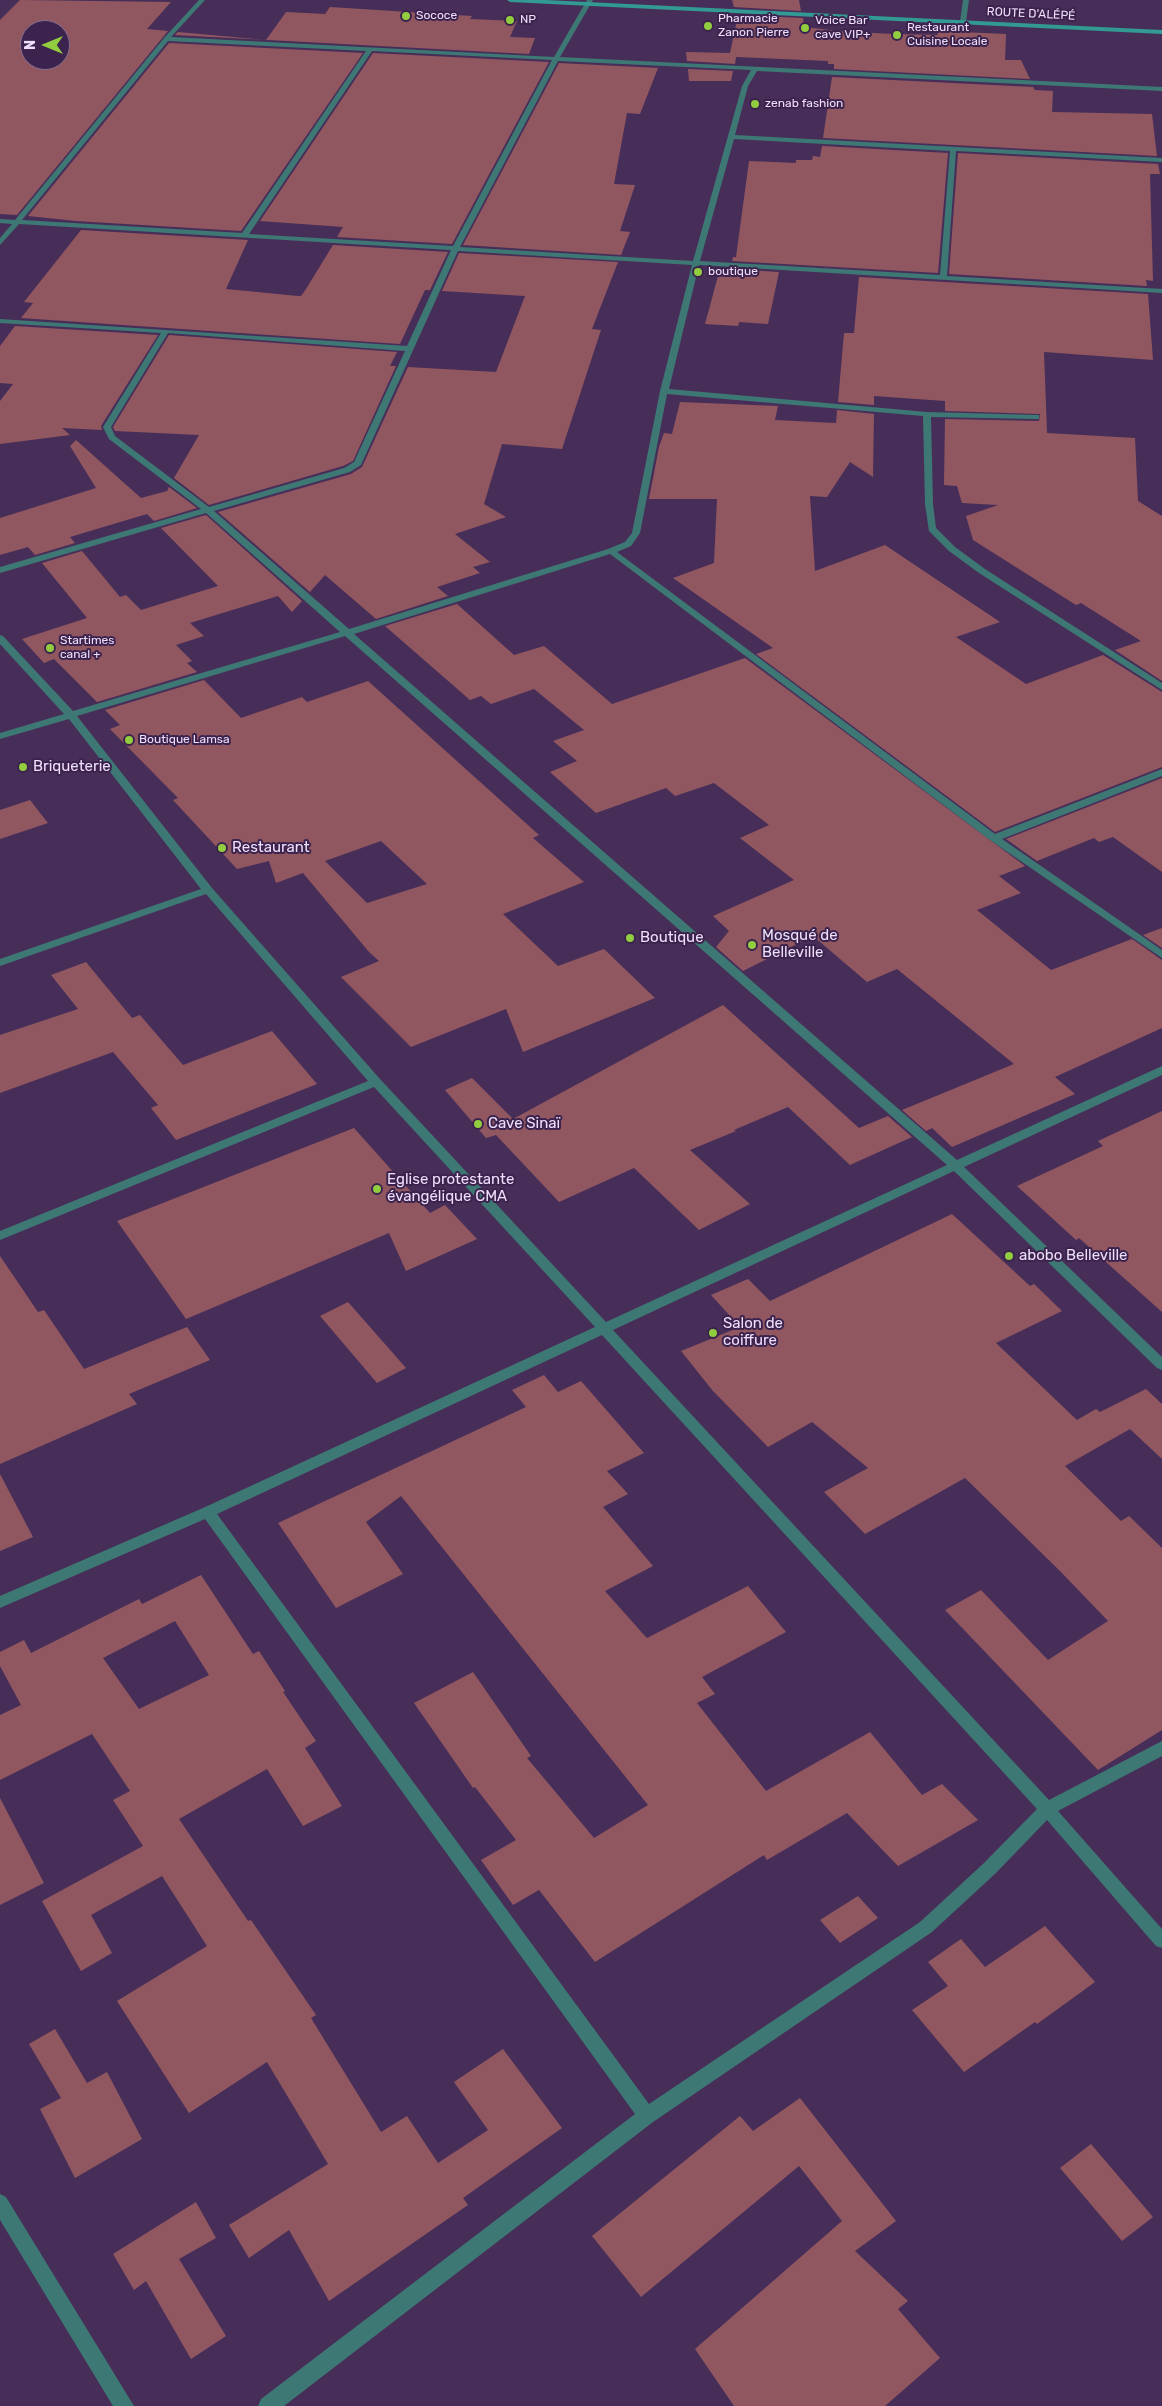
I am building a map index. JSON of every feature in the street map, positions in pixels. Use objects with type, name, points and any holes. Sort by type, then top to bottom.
[{"type":"main road","name":"ROUTE D'ALÉPÉ","points":[[510,0],[589,2],[1162,32]]},
{"type":"street","points":[[0,242],[166,40],[202,0]]},
{"type":"street","points":[[964,22],[966,0]]},
{"type":"street","points":[[0,570],[347,470],[358,463],[455,250],[556,58],[589,2]]},
{"type":"street","points":[[166,40],[1162,89]]},
{"type":"street","points":[[243,237],[370,50]]},
{"type":"street","points":[[0,736],[346,633],[611,551],[628,544],[636,533],[664,391],[696,264],[745,86],[755,68]]},
{"type":"street","points":[[730,137],[1162,160]]},
{"type":"street","points":[[943,279],[954,149]]},
{"type":"street","points":[[0,221],[455,250],[1162,291]]},
{"type":"street","points":[[0,321],[411,349]]},
{"type":"street","points":[[166,331],[107,427],[112,438],[207,510],[956,1166],[1162,1366]]},
{"type":"street","points":[[664,391],[927,414],[1036,417]]},
{"type":"street","points":[[927,414],[928,504],[932,529],[952,549],[982,571],[1162,687]]},
{"type":"street","points":[[611,551],[994,838],[1162,954]]},
{"type":"street","points":[[0,638],[70,714],[208,890],[376,1082],[1047,1809],[1162,1941]]},
{"type":"street","points":[[994,838],[1162,772]]},
{"type":"street","points":[[0,963],[208,890]]},
{"type":"street","points":[[0,1602],[208,1512],[1162,1070]]},
{"type":"street","points":[[0,1236],[376,1082]]},
{"type":"street","points":[[208,1512],[648,2116]]},
{"type":"street","points":[[268,2406],[648,2116],[926,1927],[990,1868],[1047,1809],[1162,1748]]},
{"type":"street","points":[[0,2203],[124,2406]]},
{"type":"building","points":[[20,0],[171,2],[147,29],[168,31],[17,215],[0,214],[0,20]]},
{"type":"building","points":[[732,0],[799,0],[801,11],[734,7]]},
{"type":"building","points":[[330,7],[472,16],[470,19],[517,21],[510,37],[535,38],[529,54],[266,40],[286,12],[325,14]]},
{"type":"building","points":[[736,15],[803,18],[804,27],[839,31],[938,35],[937,31],[1006,34],[1005,60],[1021,60],[1030,79],[834,69],[834,64],[828,64],[828,61],[736,57],[735,64],[687,61],[686,52],[730,53],[737,20]]},
{"type":"building","points":[[178,32],[263,40],[175,35]]},
{"type":"building","points":[[169,43],[363,53],[241,231],[76,221],[28,216]]},
{"type":"building","points":[[373,53],[549,62],[452,244],[337,237],[343,227],[260,221]]},
{"type":"building","points":[[559,63],[658,68],[640,114],[627,113],[614,184],[635,185],[620,231],[630,232],[621,255],[463,245]]},
{"type":"building","points":[[688,69],[733,71],[731,81],[689,81]]},
{"type":"building","points":[[832,77],[1033,87],[1035,90],[1053,91],[1052,112],[1152,114],[1157,156],[823,138]]},
{"type":"building","points":[[822,146],[948,153],[938,273],[732,261],[733,257],[736,257],[749,161],[796,163],[796,160],[812,160],[813,156],[820,157]]},
{"type":"building","points":[[958,153],[1158,164],[1160,174],[1150,174],[1153,281],[1146,280],[1147,286],[949,274]]},
{"type":"building","points":[[81,230],[248,240],[226,289],[298,296],[301,296],[306,289],[333,245],[448,252],[430,290],[425,290],[400,344],[21,318],[33,303],[24,302]]},
{"type":"building","points":[[459,253],[618,262],[592,329],[601,330],[562,449],[502,444],[484,504],[506,517],[455,534],[490,562],[473,567],[480,573],[437,587],[448,596],[376,619],[325,575],[310,592],[218,512],[351,474],[362,467],[408,367],[496,372],[525,296],[442,291]]},
{"type":"building","points":[[731,269],[779,272],[768,324],[739,322],[738,326],[705,324],[718,276],[730,277]]},
{"type":"building","points":[[859,277],[1148,294],[1153,360],[1044,352],[1047,433],[1135,438],[1138,501],[1162,516],[1162,681],[1115,650],[1141,641],[1081,603],[1076,605],[973,540],[966,516],[998,505],[962,503],[957,486],[944,485],[945,419],[1039,421],[1040,414],[945,411],[945,401],[874,396],[874,405],[838,402],[844,333],[854,333]]},
{"type":"building","points":[[15,326],[158,335],[101,426],[102,430],[62,428],[70,435],[0,444],[0,401],[13,384],[0,383],[0,346]]},
{"type":"building","points":[[169,335],[397,352],[390,366],[396,366],[353,461],[343,466],[209,505],[174,478],[199,435],[115,431],[113,427]]},
{"type":"building","points":[[680,402],[778,406],[775,420],[836,423],[837,410],[874,414],[873,477],[850,462],[827,497],[810,496],[815,571],[885,545],[1000,622],[956,637],[1026,684],[1103,655],[1162,692],[1162,767],[995,832],[756,654],[773,648],[673,578],[714,563],[717,499],[649,499],[659,447],[664,433],[672,434]]},
{"type":"building","points":[[76,440],[141,498],[167,491],[169,487],[197,508],[154,521],[147,514],[70,537],[75,543],[35,555],[28,547],[0,555],[0,518],[96,488],[70,446]]},
{"type":"building","points":[[206,515],[302,601],[292,612],[278,596],[190,623],[204,636],[176,645],[192,661],[187,663],[197,672],[97,702],[54,659],[44,663],[22,639],[87,618],[42,563],[82,551],[120,597],[126,595],[141,610],[218,586],[161,528]]},
{"type":"building","points":[[457,604],[514,655],[544,646],[612,704],[745,658],[1025,866],[999,876],[1021,893],[977,910],[1051,970],[1132,939],[1162,960],[1162,1028],[1055,1077],[1075,1094],[952,1147],[932,1128],[926,1131],[902,1110],[1014,1064],[897,969],[867,982],[813,936],[743,971],[716,947],[729,931],[713,916],[794,880],[740,838],[769,825],[714,783],[675,796],[666,788],[596,813],[550,772],[577,761],[553,741],[584,730],[534,689],[491,704],[481,696],[470,700],[385,626]]},
{"type":"building","points":[[204,680],[241,718],[302,697],[307,702],[368,681],[539,835],[533,838],[584,882],[503,914],[558,966],[604,949],[655,998],[523,1052],[506,1009],[411,1047],[341,977],[379,961],[369,952],[303,873],[276,883],[269,861],[237,869],[173,800],[178,798],[110,729],[120,725],[105,710]],"holes":[[[381,841],[427,884],[367,903],[325,861]]]},
{"type":"building","points":[[1162,778],[1162,872],[1113,837],[1099,842],[1094,838],[1037,861],[1006,839]]},
{"type":"building","points":[[30,800],[48,823],[0,839],[0,810]]},
{"type":"building","points":[[1162,928],[1162,948],[1143,935]]},
{"type":"building","points":[[86,962],[132,1018],[140,1015],[183,1065],[272,1031],[317,1084],[176,1140],[151,1108],[158,1105],[113,1052],[0,1093],[0,1035],[78,1009],[51,975]]},
{"type":"building","points":[[723,1005],[859,1128],[888,1116],[912,1137],[850,1165],[788,1107],[734,1130],[736,1131],[690,1150],[750,1204],[699,1230],[634,1168],[559,1202],[496,1135],[486,1138],[445,1090],[472,1078],[513,1119]]},
{"type":"building","points":[[1162,1111],[1162,1312],[1079,1238],[1076,1240],[1017,1186],[1103,1146],[1098,1141]]},
{"type":"building","points":[[354,1128],[430,1213],[445,1205],[477,1239],[406,1271],[389,1233],[186,1319],[117,1221]]},
{"type":"building","points":[[952,1214],[1030,1286],[1034,1284],[1062,1311],[996,1343],[1077,1420],[1096,1409],[1100,1412],[1146,1389],[1162,1404],[1162,1459],[1130,1429],[1065,1466],[1121,1521],[1129,1516],[1162,1548],[1162,1730],[1098,1770],[945,1610],[981,1590],[1048,1660],[1108,1621],[1061,1572],[965,1478],[865,1534],[824,1492],[868,1468],[812,1422],[768,1447],[713,1391],[681,1351],[740,1327],[711,1295],[748,1279],[770,1301]]},
{"type":"building","points":[[0,1256],[38,1312],[44,1310],[84,1369],[187,1327],[210,1360],[129,1394],[137,1404],[0,1464]]},
{"type":"building","points":[[348,1302],[406,1368],[377,1383],[320,1316]]},
{"type":"building","points":[[544,1375],[558,1392],[581,1381],[644,1453],[607,1471],[628,1494],[603,1507],[653,1566],[605,1591],[644,1635],[647,1638],[748,1586],[786,1632],[702,1677],[715,1694],[697,1703],[766,1791],[870,1732],[922,1795],[942,1784],[978,1820],[898,1866],[847,1813],[767,1860],[764,1855],[595,1962],[539,1890],[513,1905],[481,1860],[516,1840],[475,1787],[473,1788],[414,1703],[473,1672],[531,1756],[527,1758],[594,1838],[648,1805],[401,1496],[366,1522],[403,1574],[336,1608],[278,1523],[526,1407],[512,1390]]},
{"type":"building","points":[[0,1474],[33,1537],[0,1551]]},
{"type":"building","points":[[201,1575],[253,1654],[259,1651],[285,1691],[283,1692],[316,1741],[305,1748],[342,1806],[303,1826],[267,1769],[179,1819],[248,1921],[251,1920],[316,2015],[311,2018],[381,2132],[407,2116],[438,2163],[488,2130],[454,2082],[503,2049],[562,2128],[463,2198],[468,2205],[329,2301],[289,2230],[249,2258],[229,2225],[328,2164],[267,2062],[189,2113],[117,2001],[207,1946],[162,1876],[91,1915],[112,1953],[81,1971],[42,1901],[143,1846],[113,1800],[130,1791],[92,1734],[0,1780],[0,1715],[21,1705],[0,1666],[0,1652],[24,1640],[31,1653],[139,1599],[142,1604]],"holes":[[[175,1621],[209,1675],[139,1709],[103,1658]]]},
{"type":"building","points":[[0,1798],[44,1883],[0,1905]]},
{"type":"building","points":[[858,1896],[878,1918],[840,1943],[820,1920]]},
{"type":"building","points":[[1045,1926],[1095,1982],[1037,2024],[1035,2022],[964,2072],[912,2010],[948,1986],[928,1962],[961,1939],[985,1967]]},
{"type":"building","points":[[55,2029],[87,2083],[107,2072],[142,2139],[75,2178],[40,2109],[61,2098],[29,2044]]},
{"type":"building","points":[[800,2098],[896,2221],[855,2251],[908,2301],[898,2309],[940,2358],[885,2406],[734,2406],[695,2349],[842,2221],[799,2166],[641,2297],[592,2236],[740,2116],[753,2131]]},
{"type":"building","points":[[1091,2144],[1153,2217],[1122,2241],[1060,2168]]},
{"type":"building","points":[[196,2202],[216,2238],[179,2259],[226,2336],[191,2359],[146,2281],[134,2290],[113,2254]]},
{"type":"place","name":"Sococe","points":[[406,16]]},
{"type":"place","name":"NP","points":[[510,20]]},
{"type":"place","name":"Pharmacie Zanon Pierre","points":[[708,26]]},
{"type":"place","name":"Voice Bar cave VIP+","points":[[805,28]]},
{"type":"place","name":"Restaurant Cuisine Locale","points":[[897,35]]},
{"type":"place","name":"zenab fashion","points":[[755,104]]},
{"type":"place","name":"boutique","points":[[698,272]]},
{"type":"place","name":"Startimes canal +","points":[[50,648]]},
{"type":"place","name":"Boutique Lamsa","points":[[129,740]]},
{"type":"place","name":"Briqueterie","points":[[23,767]]},
{"type":"place","name":"Restaurant","points":[[222,848]]},
{"type":"place","name":"Boutique","points":[[630,938]]},
{"type":"place","name":"Mosqué de Belleville","points":[[752,945]]},
{"type":"place","name":"Cave Sinaï","points":[[478,1124]]},
{"type":"place","name":"Eglise protestante évangélique CMA","points":[[377,1189]]},
{"type":"place","name":"abobo Belleville","points":[[1009,1256]]},
{"type":"place","name":"Salon de coiffure","points":[[713,1333]]}]
